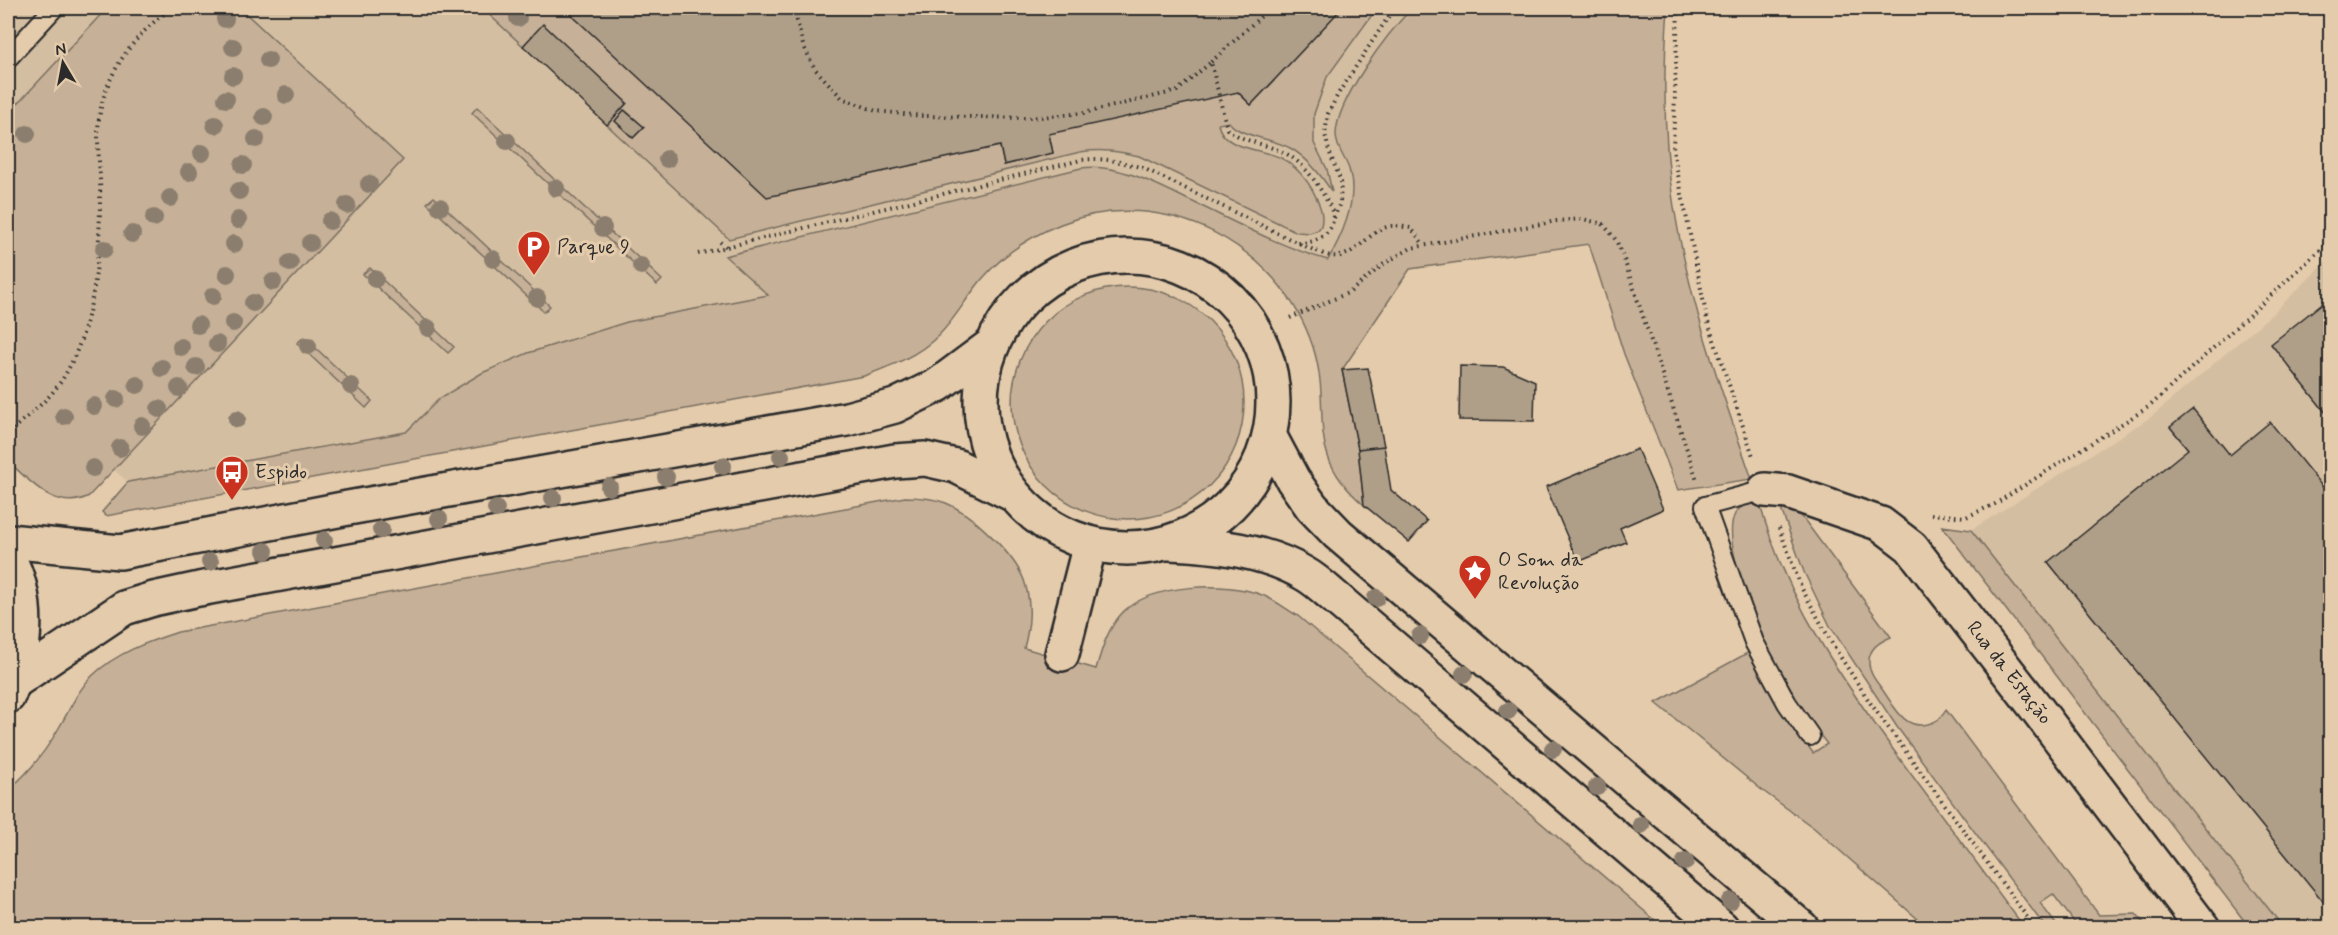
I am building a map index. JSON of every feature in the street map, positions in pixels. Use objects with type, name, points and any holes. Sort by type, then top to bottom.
[{"type":"main road","points":[[1165,543],[1205,525],[1232,503],[1249,483],[1261,460],[1269,435],[1273,393],[1264,350],[1255,331],[1228,297],[1193,272],[1152,258],[1120,257],[1088,262],[1068,269],[1031,292],[1016,307],[993,344],[982,382],[982,422],[992,460],[1014,495],[1035,516],[1048,525],[1090,544],[1128,548],[1165,543],[1219,546],[1286,565],[1306,574],[1722,927]]},
{"type":"main road","points":[[8,541],[120,552],[348,508],[847,419],[895,406],[938,385],[993,344]]},
{"type":"main road","points":[[1269,435],[1293,480],[1312,507],[1338,534],[1802,927]]},
{"type":"main road","points":[[11,689],[124,608],[153,598],[199,589],[895,460],[925,459],[956,466],[1014,495]]},
{"type":"main road","name":"Rua da Estação","points":[[1759,475],[1788,492],[1881,524],[1911,547],[2203,927]]},
{"type":"main road","points":[[1062,654],[1090,544]]},
{"type":"main road","points":[[8,557],[13,567],[24,612],[21,657],[11,689]]},
{"type":"lane","points":[[8,58],[54,8]]},
{"type":"lane","points":[[1759,475],[1705,506],[1754,642],[1787,703],[1810,736]]},
{"type":"path","points":[[8,433],[49,396],[65,375],[74,355],[94,284],[100,197],[99,114],[104,96],[122,57],[149,26],[172,8]]},
{"type":"path","points":[[796,8],[803,45],[815,69],[842,98],[876,111],[923,116],[1029,118],[1084,112],[1177,91],[1270,8]]},
{"type":"path","points":[[1298,243],[1314,241],[1324,236],[1331,228],[1340,203],[1341,182],[1325,134],[1328,114],[1338,94],[1394,8]]},
{"type":"path","points":[[1678,8],[1672,150],[1707,319],[1759,475]]},
{"type":"path","points":[[1211,62],[1227,129],[1234,135],[1280,150],[1297,160],[1318,184],[1331,207],[1334,219]]},
{"type":"path","points":[[698,254],[1097,158],[1118,160],[1143,168],[1298,243],[1330,256],[1344,255],[1359,247],[1376,232],[1391,226],[1411,228],[1424,245]]},
{"type":"path","points":[[1290,318],[1350,292],[1391,259],[1411,248],[1557,220],[1583,219],[1603,224],[1616,240],[1625,262],[1705,506]]},
{"type":"path","points":[[1925,514],[1966,517],[1995,504],[2150,406],[2331,241]]},
{"type":"path","points":[[720,242],[727,248]]},
{"type":"path","points":[[1777,524],[1801,587],[1834,647],[1871,704],[2035,927]]},
{"type":"shaded area","points":[[8,8],[1489,8],[1314,283],[1201,222],[1084,188],[451,438],[454,452],[106,516],[102,512],[128,482],[114,470],[89,496],[74,502],[47,494],[32,484],[8,461]]},
{"type":"shaded area","points":[[107,8],[240,8],[403,160],[89,496],[66,501],[44,492],[8,461],[8,114]]},
{"type":"shaded area","points":[[482,8],[1377,8],[1327,77],[1314,114],[1314,143],[1327,169],[1332,192],[1314,167],[1290,148],[1240,131],[1229,122],[1218,124],[1221,133],[1235,144],[1281,158],[1301,174],[1312,189],[1322,214],[1321,226],[1310,233],[1297,232],[1139,156],[1096,151],[1080,152],[729,239],[607,125],[627,103],[543,25],[523,46]],"holes":[[[1245,53],[1274,81],[1251,105],[1232,87]],[[625,110],[644,127],[633,138],[615,121]],[[1047,126],[1053,153],[1004,165],[998,138]]]},
{"type":"shaded area","points":[[1412,8],[1668,8],[1665,108],[1670,182],[1680,242],[1697,311],[1752,479],[1678,490],[1624,354],[1589,244],[1410,269],[1342,370],[1358,449],[1364,505],[1332,467],[1323,431],[1319,371],[1313,347],[1297,311],[1274,279],[1246,252],[1213,232],[1177,218],[1139,212],[1100,213],[1061,224],[1023,243],[990,270],[948,325],[931,342],[904,360],[864,376],[106,516],[102,512],[128,482],[406,432],[440,398],[482,373],[528,353],[627,322],[768,295],[725,256],[1081,168],[1110,169],[1139,177],[1276,241],[1328,260],[1344,228],[1352,192],[1349,169],[1336,140],[1338,121],[1344,104],[1365,68],[1390,33]]},
{"type":"shaded area","points":[[477,107],[662,280],[657,285],[472,113]]},
{"type":"shaded area","points":[[434,197],[550,306],[544,312],[427,203]]},
{"type":"shaded area","points":[[2330,258],[2330,927],[2283,927],[1971,530],[2151,417],[2272,314]]},
{"type":"shaded area","points":[[370,268],[454,347],[448,353],[363,274]]},
{"type":"shaded area","points":[[1117,287],[1139,287],[1173,295],[1183,300],[1202,313],[1218,329],[1236,358],[1242,380],[1244,403],[1242,426],[1236,448],[1225,468],[1202,493],[1173,511],[1139,519],[1117,519],[1083,511],[1073,506],[1054,493],[1038,477],[1020,448],[1012,414],[1012,392],[1020,358],[1025,348],[1038,329],[1054,313],[1083,295]]},
{"type":"shaded area","points":[[304,337],[372,401],[366,408],[297,343]]},
{"type":"shaded area","points":[[905,497],[936,500],[956,508],[979,525],[1002,547],[1019,570],[1028,598],[1029,623],[1024,648],[1096,669],[1106,638],[1118,617],[1137,602],[1153,595],[1171,590],[1210,587],[1247,591],[1271,599],[1298,616],[1663,927],[15,928],[8,921],[8,790],[43,752],[87,681],[101,668],[132,649],[178,632]]},
{"type":"shaded area","points":[[1759,501],[1785,574],[1802,609],[1841,675],[1885,739],[2024,927],[1927,927],[1814,828],[1763,791],[1656,703],[1751,651],[1785,713],[1813,753],[1827,744],[1794,699],[1778,671],[1754,616],[1738,569],[1733,547],[1732,528],[1735,514],[1742,506]]},
{"type":"shaded area","points":[[1778,501],[1792,507],[1800,514],[1891,637],[1875,647],[1870,654],[1869,663],[1874,678],[1897,711],[1907,721],[1920,725],[1937,721],[1946,710],[2099,915],[2136,914],[2147,927],[2099,927],[2097,924],[2092,927],[2078,927],[2053,894],[2040,903],[2058,927],[2045,927],[1897,727],[1830,626],[1804,572]]},
{"type":"shaded area","points":[[1942,526],[1971,530],[2283,927],[2249,927]]},
{"type":"building","points":[[564,8],[1342,8],[1251,105],[1238,92],[1049,134],[1053,153],[1004,165],[1000,146],[767,197]]},
{"type":"building","points":[[543,24],[627,103],[607,125],[523,46]]},
{"type":"building","points":[[624,110],[644,127],[633,138],[615,121]]},
{"type":"building","points":[[2330,297],[2330,418],[2271,344]]},
{"type":"building","points":[[1460,366],[1503,367],[1535,381],[1534,421],[1459,420]]},
{"type":"building","points":[[1368,368],[1384,446],[1358,449],[1342,370]]},
{"type":"building","points":[[2193,409],[2230,455],[2270,422],[2330,496],[2330,910],[2048,562],[2188,449],[2170,427]]},
{"type":"building","points":[[1384,446],[1391,490],[1427,521],[1409,542],[1364,505],[1358,449]]},
{"type":"building","points":[[1637,449],[1663,509],[1620,528],[1626,542],[1578,562],[1546,487]]},
{"type":"place","name":"Parque 9","points":[[534,276]]},
{"type":"place","name":"Espido","points":[[232,501]]},
{"type":"place","name":"O Som da Revolução","points":[[1475,600]]}]
